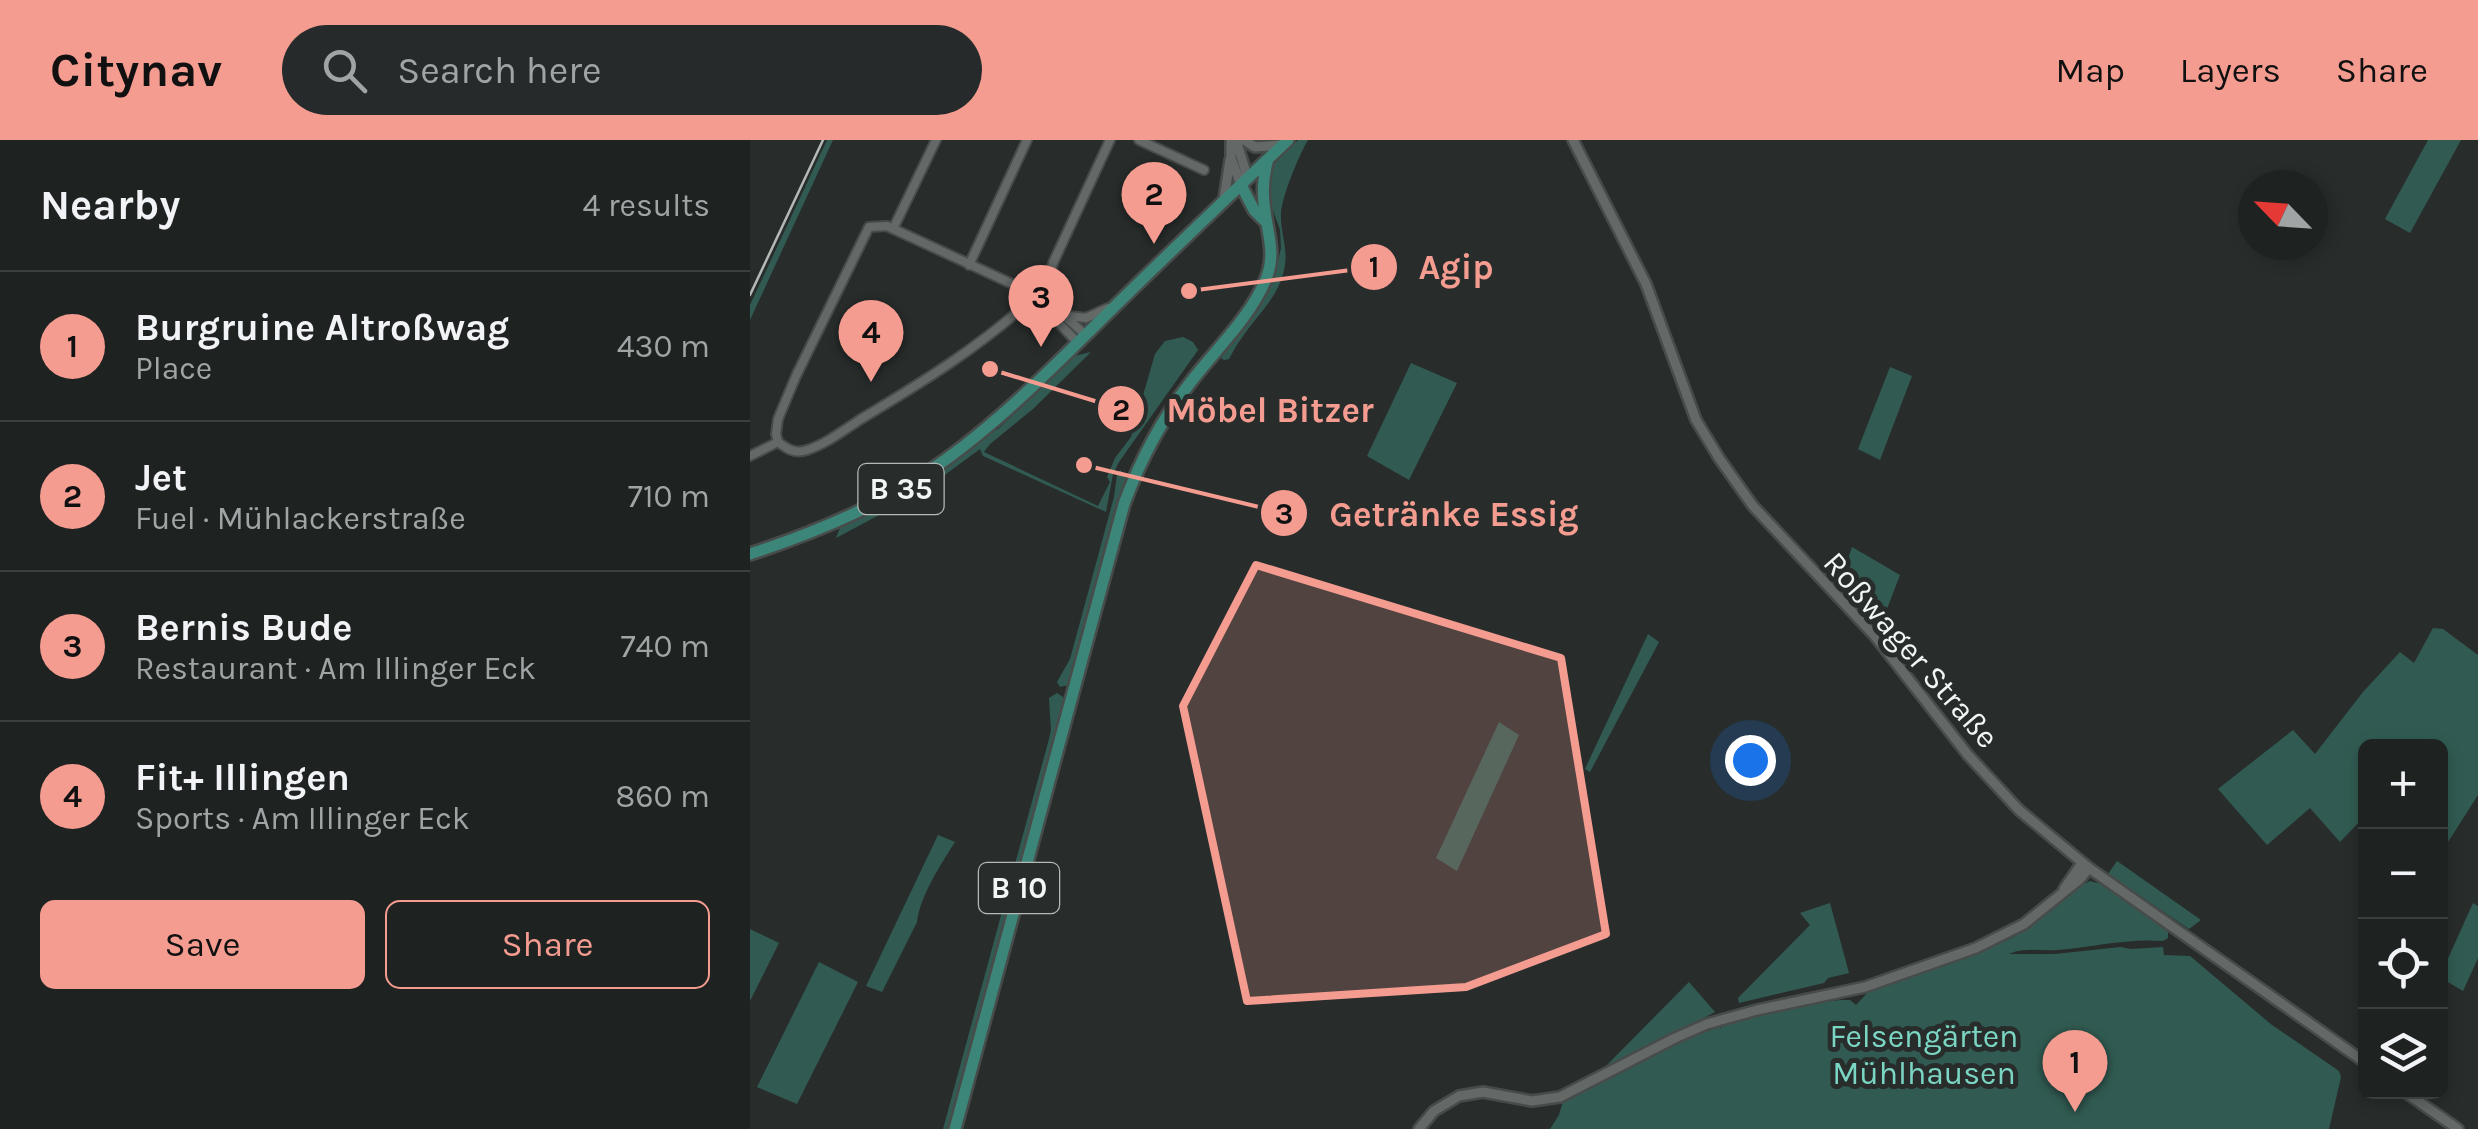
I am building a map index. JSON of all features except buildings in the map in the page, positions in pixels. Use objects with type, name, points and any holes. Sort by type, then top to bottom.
[{"type":"main road","points":[[1244,182],[1286,142]]},
{"type":"main road","points":[[1222,204],[1262,214],[1268,159]]},
{"type":"main road","name":"B 35","points":[[750,554],[833,524],[950,458],[1014,404],[1244,182]]},
{"type":"main road","name":"B 10","points":[[955,1129],[1124,504],[1162,422],[1250,308],[1265,282],[1272,249],[1262,214],[1244,182]]},
{"type":"street","points":[[893,229],[936,140]]},
{"type":"street","points":[[969,265],[1026,140]]},
{"type":"street","points":[[1050,276],[1110,140]]},
{"type":"street","points":[[1139,140],[1204,170]]},
{"type":"street","points":[[1222,204],[1234,140]]},
{"type":"street","points":[[1234,140],[1244,182]]},
{"type":"street","points":[[1244,140],[1255,147],[1286,142]]},
{"type":"street","name":"Roßwager Straße","points":[[1574,140],[1646,284],[1696,420],[1734,482],[1771,527],[1874,635],[1968,755],[2030,820],[2086,866],[2358,1058]]},
{"type":"street","points":[[1231,158],[1244,182]]},
{"type":"street","points":[[1034,296],[925,380],[825,442],[794,452],[778,442],[778,419],[809,348],[865,232],[874,225],[893,229],[1019,287],[1034,296],[1051,310],[1081,339]]},
{"type":"street","points":[[1051,310],[1086,318],[1120,300]]},
{"type":"street","points":[[1064,315],[1081,339]]},
{"type":"street","points":[[750,456],[778,442]]},
{"type":"street","points":[[1419,1129],[1440,1106],[1458,1096],[1483,1092],[1532,1101],[1560,1097],[1675,1038],[1718,1021],[1866,987],[1966,952],[2024,924],[2086,866]]},
{"type":"street","points":[[2415,1099],[2458,1129]]},
{"type":"highlighted area","points":[[1256,565],[1561,658],[1606,934],[1466,987],[1247,1001],[1183,706]]},
{"type":"green space","points":[[827,140],[833,140],[750,320],[750,305]]},
{"type":"green space","points":[[1298,140],[1308,140],[1282,206],[1286,257],[1280,283],[1229,359],[1224,360],[1222,352],[1265,298],[1275,274],[1281,248],[1280,230],[1266,191],[1269,169]]},
{"type":"green space","points":[[2428,140],[2461,140],[2410,233],[2385,219]]},
{"type":"green space","points":[[1183,337],[1198,350],[1119,462],[1106,512],[983,456],[980,449],[927,488],[909,513],[896,506],[836,538],[841,525],[952,461],[997,430],[1074,356],[1091,352],[984,452],[1098,506],[1110,482],[1107,477],[1115,458],[1131,437],[1155,354],[1165,341]]},
{"type":"green space","points":[[1411,363],[1457,383],[1409,480],[1367,456]]},
{"type":"green space","points":[[1890,367],[1912,376],[1880,460],[1858,449]]},
{"type":"green space","points":[[1120,470],[1127,476],[1126,483],[1069,685],[1060,687],[1057,682],[1070,659]]},
{"type":"green space","points":[[1852,547],[1900,575],[1880,627],[1839,586]]},
{"type":"green space","points":[[2433,628],[2443,629],[2478,655],[2478,795],[2448,842],[2448,739],[2358,739],[2358,823],[2340,842],[2310,808],[2267,845],[2218,789],[2293,730],[2315,754],[2400,652],[2414,663]]},
{"type":"green space","points":[[1648,634],[1659,642],[1590,772],[1585,769]]},
{"type":"green space","points":[[1057,693],[1064,704],[950,1129],[943,1129],[1049,739],[1049,698]]},
{"type":"green space","points":[[1499,722],[1519,735],[1457,871],[1436,858]]},
{"type":"green space","points":[[938,835],[955,842],[927,891],[917,922],[882,992],[866,986]]},
{"type":"green space","points":[[2117,861],[2201,920],[2189,929],[2108,874]]},
{"type":"green space","name":"Felsengärten Mühlhausen","points":[[2090,881],[2105,885],[2164,927],[2168,938],[2009,954],[2163,947],[2164,955],[2190,956],[2272,1025],[2339,1071],[2329,1129],[1550,1129],[1563,1101],[1687,1038],[1780,1009],[1841,1000],[1856,1005],[1868,992],[2012,938]]},
{"type":"green space","points":[[1830,903],[1849,973],[1828,978],[1824,983],[1739,1003],[1738,998],[1810,925],[1800,913]]},
{"type":"green space","points":[[2473,903],[2478,906],[2478,958],[2463,991],[2448,982],[2448,958]]},
{"type":"green space","points":[[750,929],[779,943],[750,1001]]},
{"type":"green space","points":[[819,962],[858,982],[797,1104],[757,1087]]},
{"type":"green space","points":[[1689,982],[1715,1012],[1607,1069],[1606,1066]]},
{"type":"railway","points":[[750,295],[823,140]]},
{"type":"place","name":"Jet","points":[[1154,244]]},
{"type":"place","name":"Agip","points":[[1189,291]]},
{"type":"place","name":"Bernis Bude","points":[[1041,347]]},
{"type":"place","name":"Möbel Bitzer","points":[[990,369]]},
{"type":"place","name":"Fit+ Illingen","points":[[871,382]]},
{"type":"place","name":"Getränke Essig","points":[[1084,465]]},
{"type":"place","name":"Burgruine Altroßwag","points":[[2075,1112]]}]
